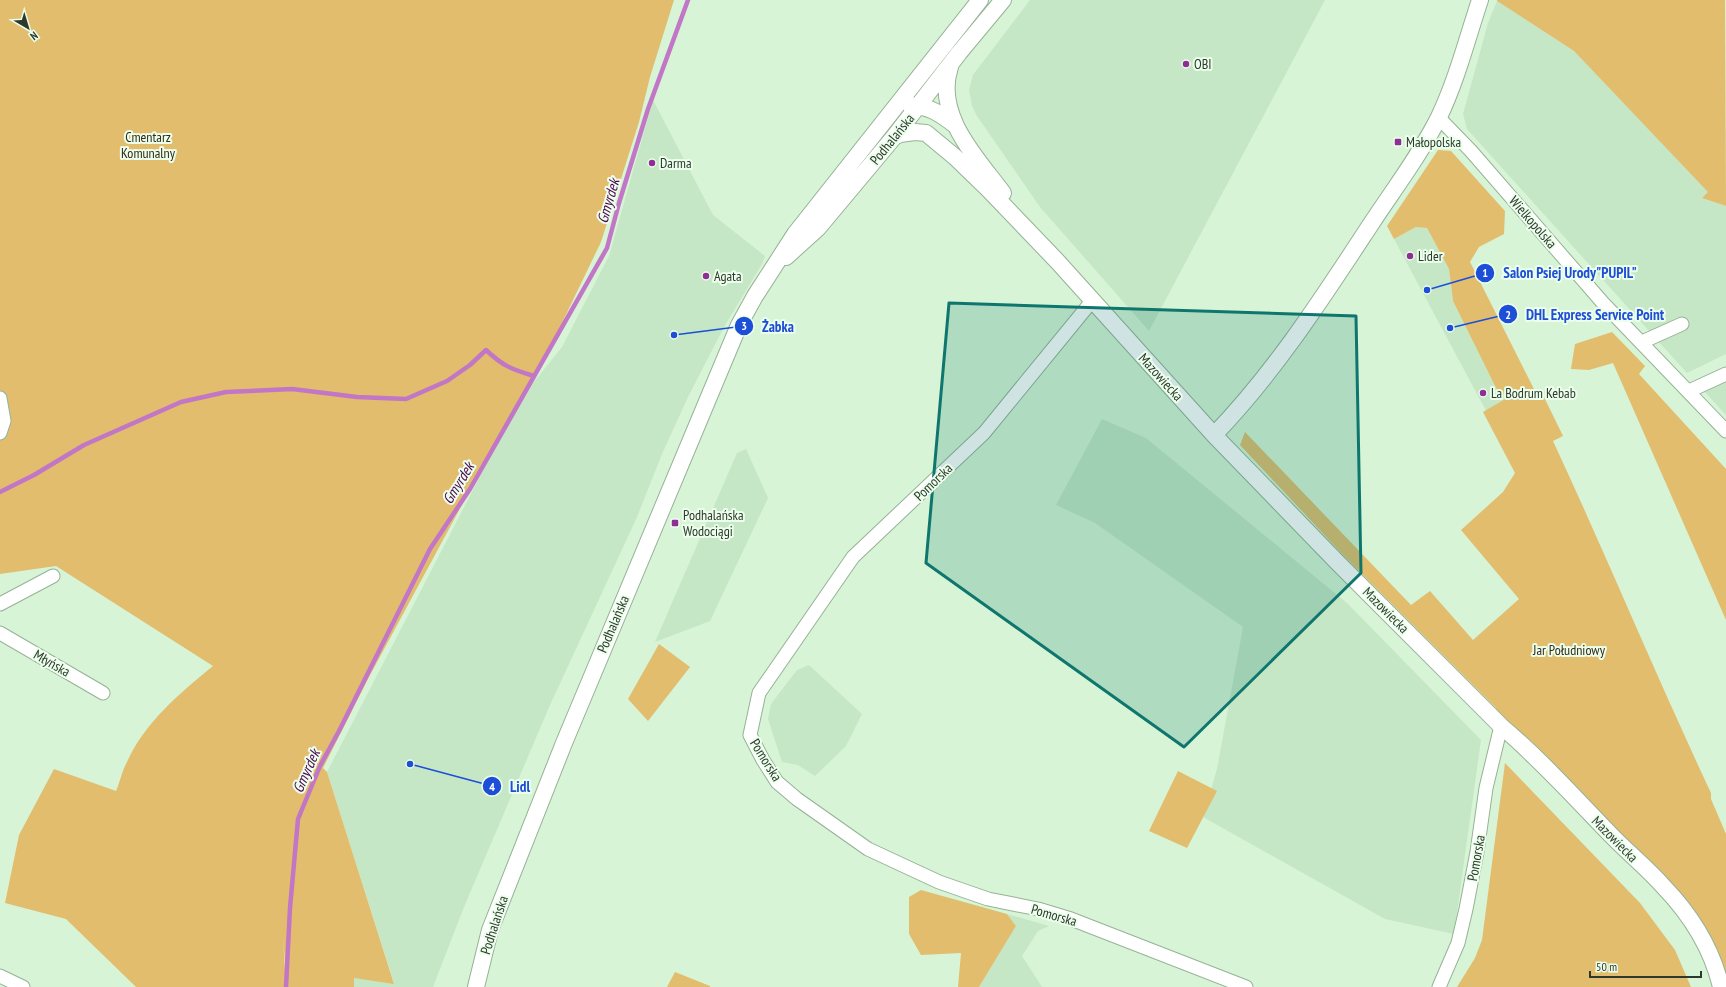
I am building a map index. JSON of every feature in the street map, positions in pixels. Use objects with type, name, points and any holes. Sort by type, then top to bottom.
[{"type":"street","name":"Podhalańska","points":[[476,987],[490,930],[588,681],[739,326],[771,270],[794,234],[980,0]]},
{"type":"street","name":"Podhalańska","points":[[771,270],[818,228],[894,137],[1003,0]]},
{"type":"street","points":[[1214,434],[1256,388],[1313,311],[1418,153],[1438,117],[1463,55],[1480,0]]},
{"type":"street","name":"Mazowiecka","points":[[951,64],[946,85],[949,107],[955,126]]},
{"type":"street","points":[[894,137],[900,134],[915,132],[926,133],[916,97],[918,78]]},
{"type":"street","name":"Mazowiecka","points":[[892,112],[904,105],[923,106],[937,112],[955,126],[1037,240]]},
{"type":"street","name":"Wielkopolska","points":[[1438,117],[1471,151],[1603,304],[1642,342],[1726,431]]},
{"type":"street","name":"Mazowiecka","points":[[926,133],[955,157],[1037,240],[1214,434],[1338,563],[1502,726],[1530,751],[1614,839],[1663,886],[1700,935],[1714,965],[1721,987]]},
{"type":"street","name":"Pomorska","points":[[1092,301],[984,433],[853,557],[759,693],[750,735],[777,782],[797,799],[868,849],[939,882],[988,899],[1038,909],[1071,919],[1246,987]]},
{"type":"street","points":[[1642,342],[1682,324]]},
{"type":"street","points":[[1688,391],[1726,374]]},
{"type":"street","points":[[0,398],[4,421],[0,433]]},
{"type":"street","points":[[0,604],[54,576]]},
{"type":"street","name":"Młyńska","points":[[0,632],[103,693]]},
{"type":"street","name":"Pomorska","points":[[1439,987],[1458,943],[1478,852],[1486,788],[1502,726]]},
{"type":"street","points":[[0,976],[23,987]]},
{"type":"highlighted area","points":[[949,303],[1356,316],[1361,573],[1184,747],[926,563]]},
{"type":"shaded area","points":[[1030,0],[1325,0],[1149,331],[1040,207],[977,116],[972,106],[969,90],[973,75]]},
{"type":"shaded area","points":[[1497,1],[1574,51],[1709,192],[1702,198],[1726,206],[1726,354],[1687,373],[1467,129],[1463,114],[1488,23]]},
{"type":"shaded area","points":[[653,100],[713,215],[765,256],[762,264],[724,327],[688,397],[662,454],[637,517],[550,705],[464,907],[433,987],[354,987],[354,978],[394,983],[327,772],[506,426],[525,393],[562,347],[609,256]]},
{"type":"shaded area","points":[[1416,227],[1427,228],[1449,269],[1453,301],[1499,394],[1505,395],[1528,439],[1513,461],[1394,239]]},
{"type":"shaded area","points":[[1726,380],[1726,415],[1703,390]]},
{"type":"shaded area","points":[[1102,419],[1146,438],[1347,603],[1481,740],[1454,934],[1385,919],[1203,817],[1217,769],[1243,627],[1095,523],[1056,505]]},
{"type":"shaded area","points":[[746,449],[768,498],[710,621],[655,642],[737,453]]},
{"type":"shaded area","points":[[809,665],[862,714],[846,746],[815,776],[798,765],[782,762],[768,719],[771,704],[797,670]]},
{"type":"shaded area","points":[[1007,914],[1049,926],[1038,931],[1022,956],[1042,987],[979,987],[1016,926]]},
{"type":"green space","name":"Cmentarz Komunalny","points":[[0,0],[674,0],[650,77],[639,122],[601,242],[560,327],[510,416],[369,677],[323,768],[327,772],[394,984],[354,978],[354,987],[287,987],[283,937],[286,987],[136,987],[66,919],[5,903],[19,835],[54,769],[116,791],[125,765],[143,734],[153,721],[188,687],[213,666],[56,566],[0,574]]},
{"type":"green space","points":[[1497,0],[1725,0],[1726,206],[1702,198],[1708,192],[1574,51]]},
{"type":"green space","name":"Jar Południowy","points":[[1438,150],[1451,151],[1505,211],[1504,234],[1479,247],[1470,262],[1538,397],[1543,395],[1563,436],[1553,441],[1711,793],[1711,799],[1726,834],[1726,987],[1700,935],[1501,726],[1496,708],[1345,557],[1240,445],[1245,432],[1411,605],[1430,591],[1473,640],[1519,599],[1461,530],[1503,492],[1515,473],[1483,412],[1507,398],[1505,395],[1499,394],[1453,301],[1449,269],[1427,228],[1416,227],[1394,239],[1387,226]]},
{"type":"green space","points":[[1612,332],[1645,366],[1639,374],[1726,469],[1726,620],[1613,363],[1589,370],[1571,369],[1575,344]]},
{"type":"green space","points":[[659,644],[690,667],[648,721],[628,699]]},
{"type":"green space","points":[[1505,763],[1640,903],[1675,950],[1691,987],[1457,987],[1475,958],[1482,940]]},
{"type":"green space","points":[[1178,771],[1217,791],[1187,848],[1149,831]]},
{"type":"green space","points":[[921,890],[1007,914],[1016,926],[979,987],[958,987],[961,953],[921,955],[909,934],[909,897]]},
{"type":"green space","points":[[675,972],[710,986],[710,987],[667,987]]},
{"type":"waterway","name":"Gmyrdek","points":[[286,987],[290,908],[298,819],[320,766],[430,549],[470,489],[607,248],[619,203],[648,109],[688,0]]},
{"type":"waterway","points":[[0,492],[34,475],[84,445],[181,402],[226,392],[292,389],[357,397],[406,399],[447,381],[470,365],[486,350],[497,360],[508,366],[534,376]]},
{"type":"place","name":"OBI","points":[[1186,64]]},
{"type":"place","name":"Małopolska","points":[[1398,142]]},
{"type":"place","name":"Darma","points":[[652,163]]},
{"type":"place","name":"Lider","points":[[1410,256]]},
{"type":"place","name":"Agata","points":[[706,276]]},
{"type":"place","name":"Salon Psiej Urody\"PUPIL\"","points":[[1427,290]]},
{"type":"place","name":"DHL Express Service Point","points":[[1450,328]]},
{"type":"place","name":"Żabka","points":[[674,335]]},
{"type":"place","name":"La Bodrum Kebab","points":[[1483,393]]},
{"type":"place","name":"Podhalańska Wodociągi","points":[[675,523]]},
{"type":"place","name":"Lidl","points":[[410,764]]}]
